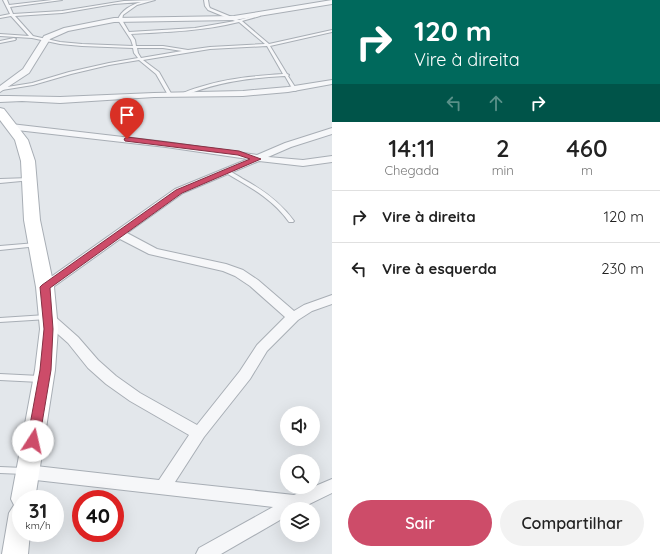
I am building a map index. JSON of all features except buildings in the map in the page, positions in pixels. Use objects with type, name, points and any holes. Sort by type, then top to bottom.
[{"type":"street","points":[[1,90],[26,71],[38,54],[44,41],[52,34],[66,29],[97,22],[120,20],[234,18],[332,2]]},
{"type":"street","points":[[0,99],[19,97],[59,100],[170,95],[258,94],[295,90],[332,82]]},
{"type":"street","points":[[4,120],[244,154],[257,159],[305,163],[332,159]]},
{"type":"street","points":[[4,120],[20,140],[25,151],[30,178],[32,220],[45,287],[48,329],[44,380],[24,490]]},
{"type":"street","points":[[45,287],[179,191],[196,183],[228,172],[288,145],[332,131]]},
{"type":"street","points":[[120,234],[153,252],[226,268],[239,273],[254,283],[292,316]]},
{"type":"street","points":[[162,488],[199,432],[245,375],[262,348],[292,316],[332,299]]},
{"type":"street","points":[[47,317],[73,340],[93,364],[111,380],[135,397],[199,432]]},
{"type":"street","points":[[27,472],[296,502],[332,486]]},
{"type":"street","points":[[205,554],[280,511]]},
{"type":"street","points":[[15,554],[17,542]]},
{"type":"lane","points":[[4,0],[12,15],[32,38]]},
{"type":"lane","points":[[0,6],[60,0]]},
{"type":"lane","points":[[0,16],[61,12],[129,1],[153,0]]},
{"type":"lane","points":[[206,0],[209,8],[241,22],[268,45],[295,90]]},
{"type":"lane","points":[[145,1],[136,4],[121,15],[120,20],[133,40],[136,53],[140,59],[158,73],[170,95]]},
{"type":"lane","points":[[129,33],[192,30],[241,22],[259,15]]},
{"type":"lane","points":[[1,90],[33,84],[84,69],[140,59],[210,48],[268,45],[332,31]]},
{"type":"lane","points":[[0,35],[102,47],[163,47],[188,52]]},
{"type":"lane","points":[[0,42],[18,37]]},
{"type":"lane","points":[[182,95],[202,86],[218,82],[240,78],[287,75]]},
{"type":"lane","points":[[228,172],[269,196],[283,208],[291,221]]},
{"type":"lane","points":[[0,181],[30,178]]},
{"type":"lane","points":[[0,248],[37,245]]},
{"type":"lane","points":[[0,320],[47,317]]},
{"type":"lane","points":[[0,377],[44,380]]},
{"type":"lane","points":[[0,470],[27,472]]},
{"type":"route","points":[[33,441],[45,370],[48,329],[45,287],[179,191],[257,159],[239,153],[127,139]]}]
